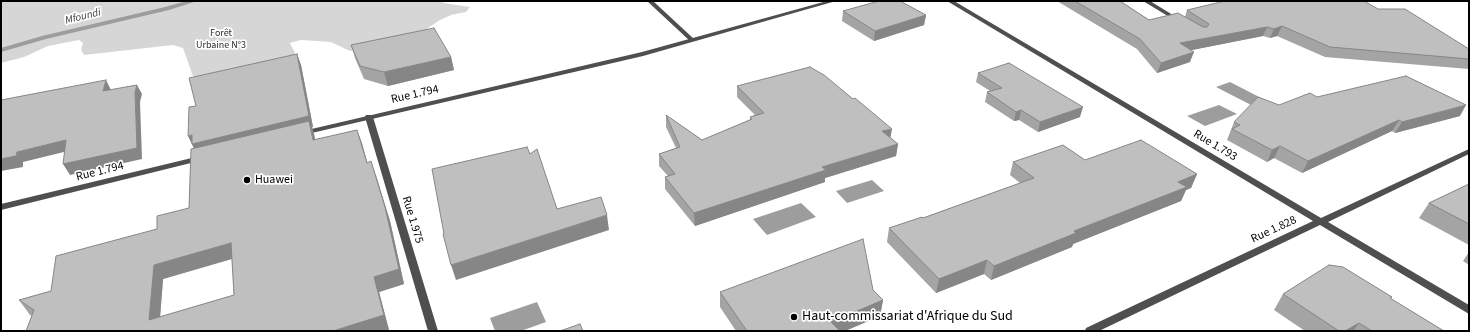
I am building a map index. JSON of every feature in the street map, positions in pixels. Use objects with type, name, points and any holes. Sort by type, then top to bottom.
[{"type":"street","points":[[650,1],[692,40]]},
{"type":"street","name":"Rue 1.794","points":[[292,136],[643,54],[833,1]]},
{"type":"street","name":"Rue 1.793","points":[[950,1],[1469,310]]},
{"type":"street","points":[[1146,1],[1183,24]]},
{"type":"street","name":"Rue 1.975","points":[[369,117],[433,331]]},
{"type":"street","name":"Rue 1.828","points":[[1090,331],[1469,151]]},
{"type":"street","name":"Rue 1.794","points":[[1,207],[208,156]]},
{"type":"green space","name":"Forêt Urbaine N°3","points":[[1,1],[444,1],[443,3],[470,7],[466,12],[451,15],[440,20],[419,34],[373,47],[350,51],[331,42],[301,40],[290,43],[296,55],[202,80],[193,76],[183,48],[173,45],[84,55],[81,50],[83,43],[79,40],[48,46],[24,57],[1,63]]},
{"type":"shaded area","points":[[1230,82],[1269,102],[1255,107],[1216,87]]},
{"type":"shaded area","points":[[1219,105],[1237,114],[1205,126],[1187,116]]},
{"type":"shaded area","points":[[872,180],[884,191],[847,203],[836,191]]},
{"type":"shaded area","points":[[801,203],[816,217],[767,235],[753,219]]},
{"type":"shaded area","points":[[537,302],[546,322],[521,331],[495,331],[490,318]]},
{"type":"building","points":[[879,1],[900,1],[926,15],[875,31],[843,11]]},
{"type":"building","points":[[1075,1],[1120,1],[1149,20],[1178,13],[1203,27],[1207,27],[1209,24],[1187,10],[1225,1],[1364,1],[1378,9],[1405,9],[1469,49],[1469,59],[1330,47],[1282,26],[1274,29],[1267,27],[1180,43],[1194,52],[1161,63],[1140,39]]},
{"type":"building","points":[[434,28],[451,57],[384,72],[360,66],[351,45]]},
{"type":"building","points":[[297,54],[309,116],[192,144],[192,135],[188,136],[189,107],[196,106],[189,78]]},
{"type":"building","points":[[1009,63],[1083,107],[1040,122],[1021,110],[1016,112],[987,92],[1002,88],[978,73]]},
{"type":"building","points":[[810,67],[824,75],[853,99],[855,98],[892,129],[882,131],[898,144],[822,167],[826,170],[694,213],[665,177],[675,174],[659,154],[680,147],[666,115],[702,140],[752,119],[750,117],[764,113],[737,86]]},
{"type":"building","points":[[1406,76],[1466,105],[1402,122],[1399,120],[1308,161],[1280,146],[1272,150],[1232,129],[1240,125],[1234,122],[1258,97],[1279,105],[1310,93],[1317,97]]},
{"type":"building","points":[[106,80],[103,91],[137,85],[135,92],[137,148],[63,164],[66,140],[17,152],[16,156],[1,159],[1,100]]},
{"type":"building","points":[[309,121],[313,140],[357,130],[367,163],[371,161],[385,207],[399,269],[374,277],[384,315],[333,331],[26,331],[34,310],[19,300],[51,291],[56,256],[157,229],[157,216],[189,208],[191,149]],"holes":[[[231,243],[234,295],[149,320],[154,265]]]},
{"type":"building","points":[[1141,140],[1197,174],[1178,182],[1187,187],[1074,231],[1076,233],[994,266],[987,260],[939,279],[889,228],[922,217],[923,218],[1034,178],[1013,162],[1063,145],[1085,160]]},
{"type":"building","points":[[527,147],[530,154],[537,149],[557,209],[601,197],[607,215],[451,265],[443,234],[432,169]]},
{"type":"building","points":[[1469,184],[1469,224],[1429,203]]},
{"type":"building","points":[[863,239],[873,290],[883,300],[831,322],[840,331],[747,331],[720,292]]},
{"type":"building","points":[[1329,265],[1343,267],[1444,331],[1372,331],[1359,323],[1345,331],[1339,331],[1283,294]]},
{"type":"building","points":[[580,324],[583,331],[560,331]]},
{"type":"waterway","name":"Mfoundi","points":[[1,50],[44,37],[167,9],[194,1]]},
{"type":"place","name":"Huawei","points":[[247,180]]},
{"type":"place","name":"Haut-commissariat d'Afrique du Sud","points":[[794,317]]}]
